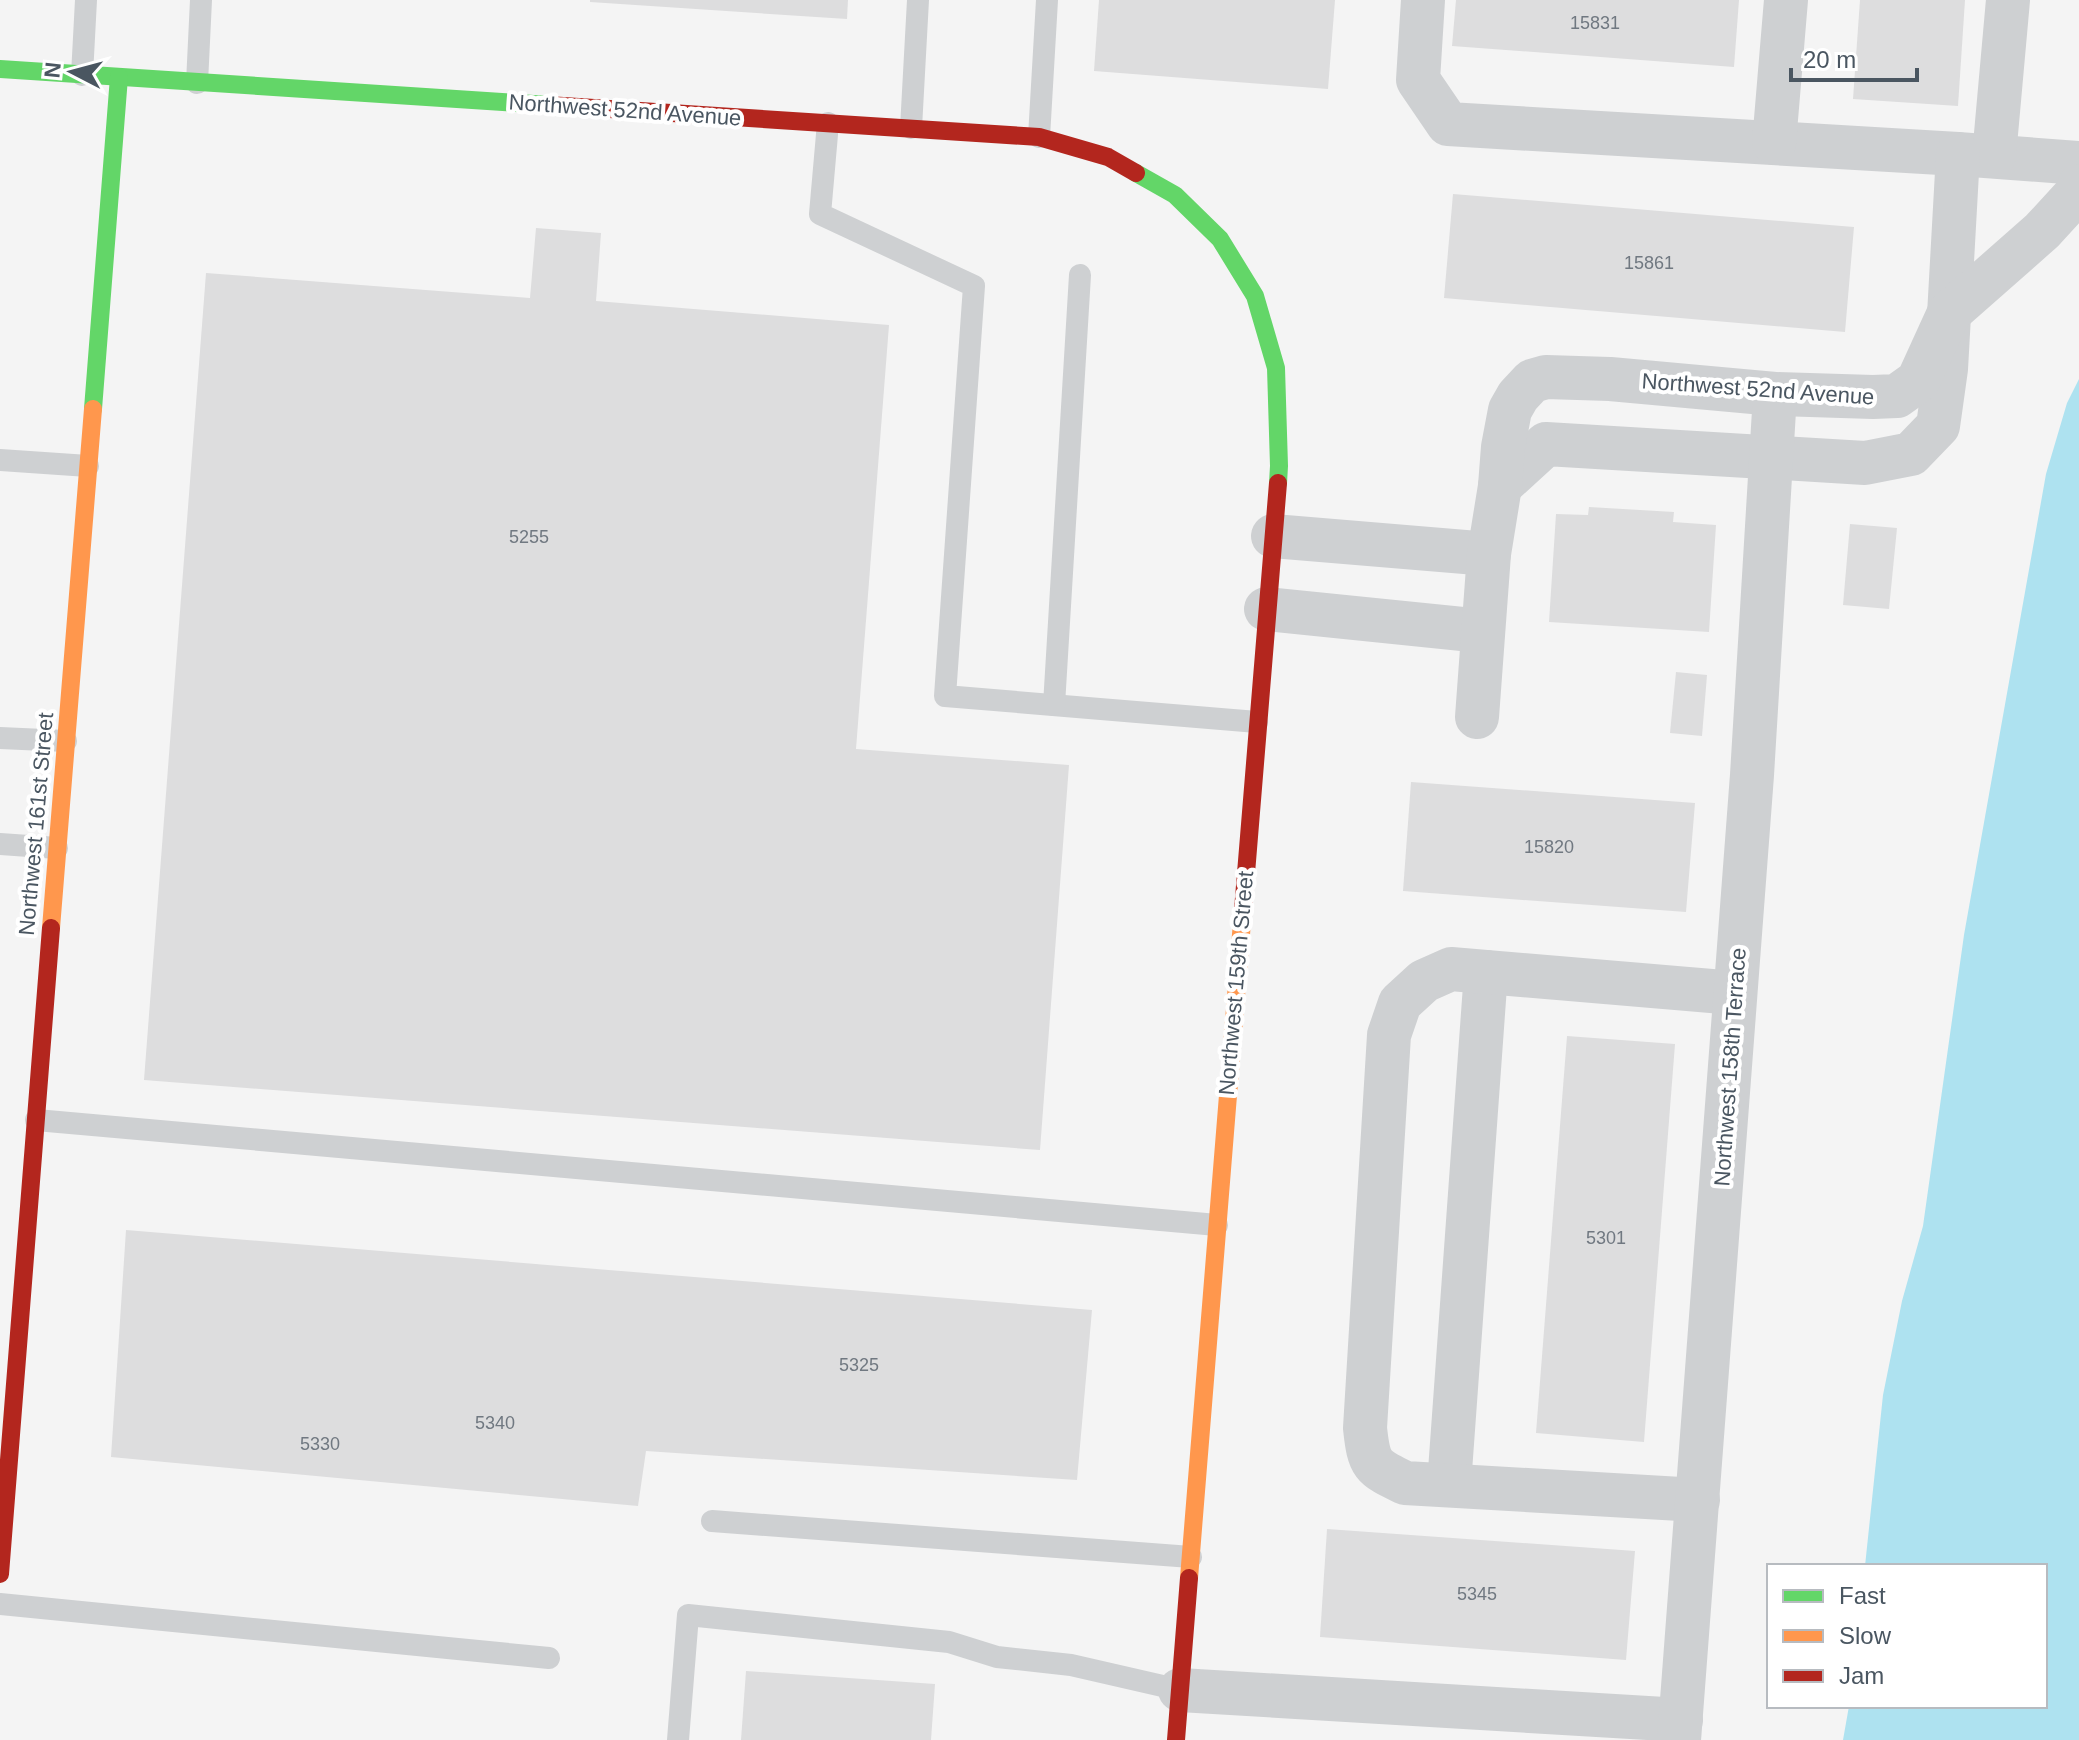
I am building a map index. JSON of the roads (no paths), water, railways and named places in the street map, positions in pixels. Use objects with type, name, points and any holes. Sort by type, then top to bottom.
[{"type":"street","points":[[1423,0],[1418,80],[1448,124],[2079,163]]},
{"type":"street","points":[[1774,143],[1786,0]]},
{"type":"street","points":[[1500,486],[1546,444],[1865,463],[1911,454],[1938,426],[1946,369],[1949,313],[1976,155],[2008,0]]},
{"type":"street","name":"Northwest 52nd Avenue","points":[[0,69],[1039,137],[1108,157],[1162,187],[1175,195],[1220,239]]},
{"type":"street","name":"Northwest 161st Street","points":[[0,1574],[5,1456],[36,1120],[119,77]]},
{"type":"street","points":[[1949,313],[2042,231],[2077,193],[2079,186]]},
{"type":"street","name":"Northwest 159th Street","points":[[1176,1740],[1279,466],[1276,368],[1255,296],[1220,239]]},
{"type":"street","name":"Northwest 52nd Avenue","points":[[1477,717],[1489,554],[1503,447],[1510,410],[1532,381],[1546,377],[1610,379],[1775,394],[1897,396],[1918,381],[1949,313]]},
{"type":"street","name":"Northwest 158th Terrace","points":[[1680,1730],[1752,775],[1775,394]]},
{"type":"street","points":[[1273,536],[1489,554]]},
{"type":"street","points":[[1266,609],[1482,631]]},
{"type":"street","points":[[1698,1500],[1405,1483],[1377,1470],[1368,1454],[1365,1428],[1389,1035],[1400,1003],[1424,981],[1451,969],[1735,993]]},
{"type":"street","points":[[1449,1485],[1486,972]]},
{"type":"street","points":[[1180,1690],[1680,1730]]},
{"type":"lane","points":[[82,75],[86,0]]},
{"type":"lane","points":[[197,83],[201,0]]},
{"type":"lane","points":[[911,128],[918,0]]},
{"type":"lane","points":[[1039,137],[1047,0]]},
{"type":"lane","points":[[828,123],[820,214],[974,286],[945,696],[1257,722]]},
{"type":"lane","points":[[1054,705],[1080,275]]},
{"type":"lane","points":[[0,460],[88,466]]},
{"type":"lane","points":[[0,738],[66,741]]},
{"type":"lane","points":[[0,844],[57,848]]},
{"type":"lane","points":[[36,1120],[1217,1225]]},
{"type":"lane","points":[[712,1521],[1191,1557]]},
{"type":"lane","points":[[0,1604],[549,1658]]},
{"type":"lane","points":[[678,1740],[688,1615],[949,1642],[997,1657],[1071,1665],[1180,1690]]},
{"type":"water","points":[[2079,379],[2079,1740],[1843,1740],[1849,1708],[2047,1708],[2047,1564],[1865,1564],[1883,1395],[1902,1301],[1923,1226],[1964,935],[2046,474],[2067,403]]}]
